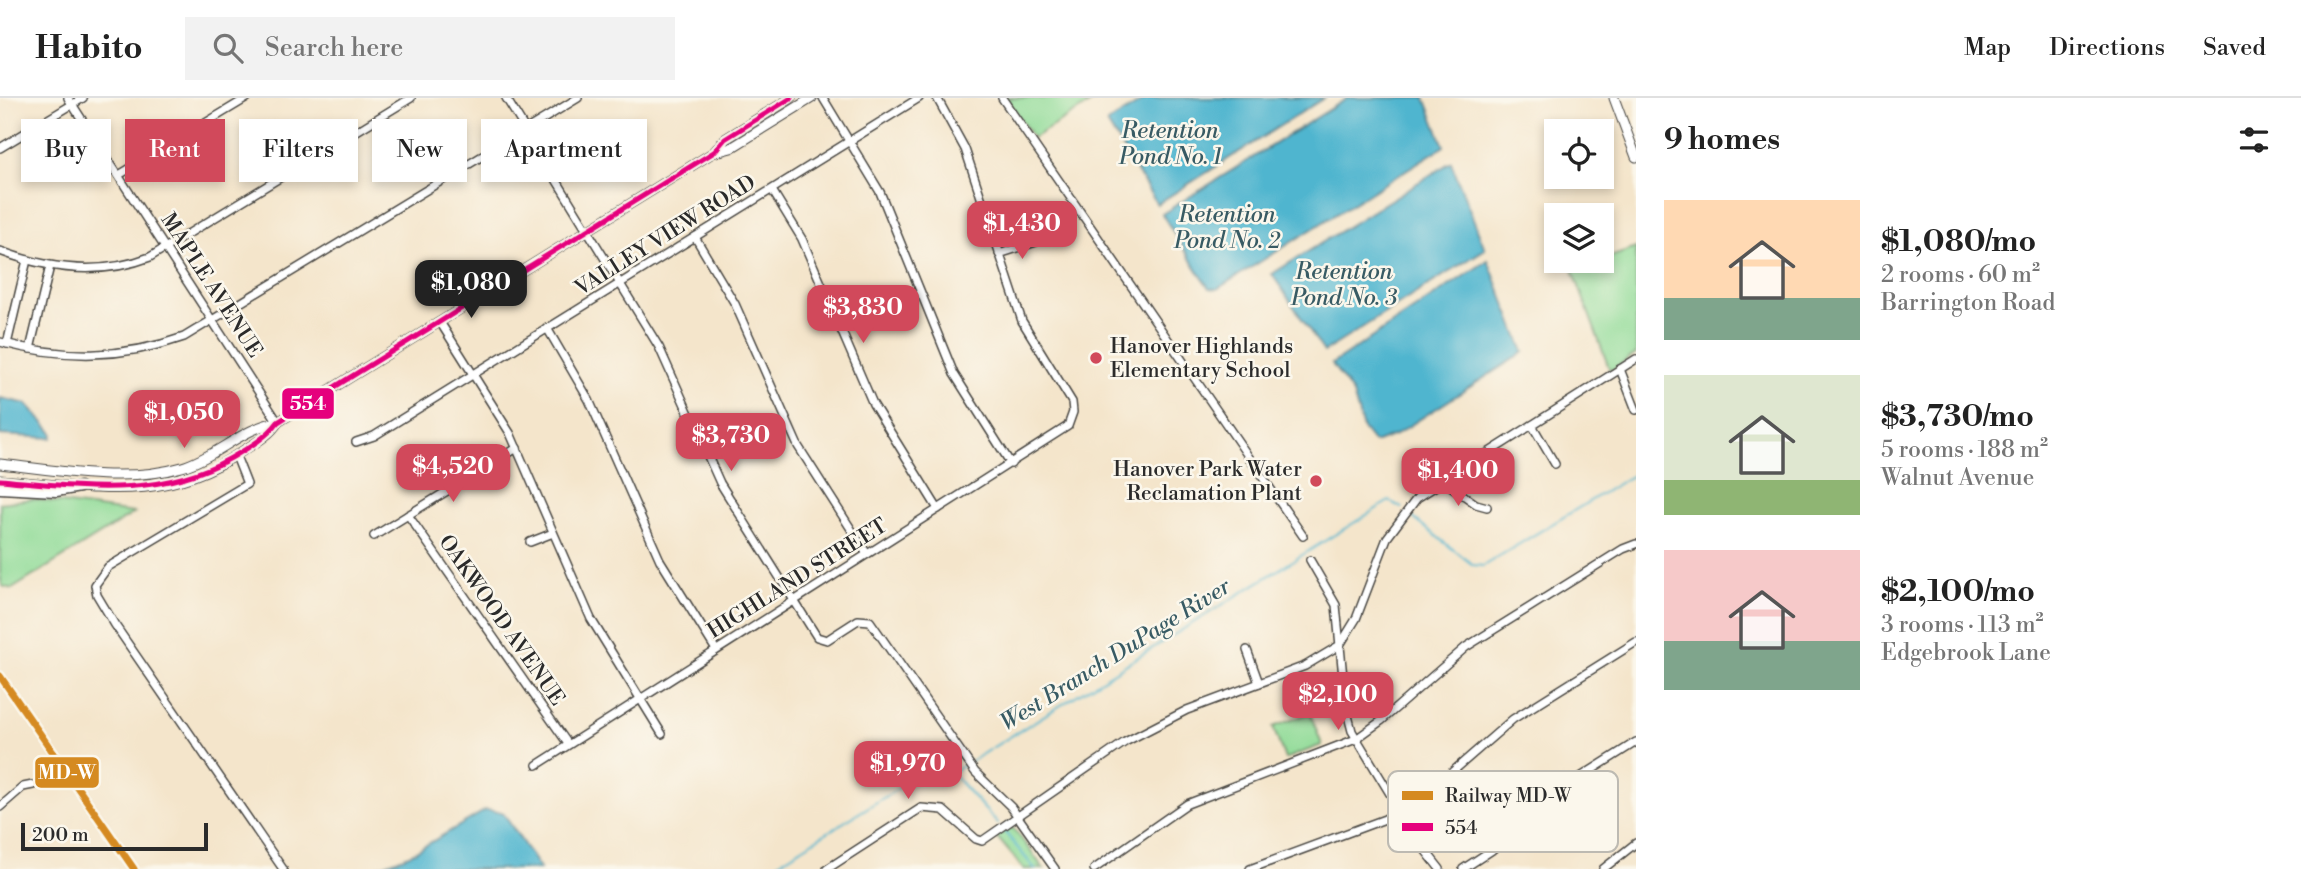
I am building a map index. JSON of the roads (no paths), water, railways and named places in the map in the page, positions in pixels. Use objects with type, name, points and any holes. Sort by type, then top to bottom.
[{"type":"highway","points":[[0,488],[56,491],[80,487]]},
{"type":"main road","points":[[0,464],[83,473],[166,471],[193,463],[264,424],[278,422],[714,152],[725,139],[791,98]]},
{"type":"main road","points":[[714,152],[731,148],[812,98]]},
{"type":"main road","points":[[1614,98],[1636,157]]},
{"type":"main road","points":[[0,480],[142,490],[169,485],[198,477],[236,456],[272,432],[278,422]]},
{"type":"street","points":[[0,148],[70,101],[83,98]]},
{"type":"street","points":[[119,175],[247,98]]},
{"type":"street","points":[[0,251],[50,266],[77,268],[129,265],[166,247],[411,98]]},
{"type":"street","points":[[506,98],[517,119]]},
{"type":"street","points":[[542,119],[578,98]]},
{"type":"street","points":[[823,98],[880,192],[954,374],[1011,464]]},
{"type":"street","name":"VALLEY VIEW ROAD","points":[[356,442],[374,436],[919,98]]},
{"type":"street","points":[[937,98],[965,149],[999,254],[1036,242]]},
{"type":"street","points":[[1002,98],[1303,536]]},
{"type":"street","name":"MAPLE AVENUE","points":[[70,101],[278,422]]},
{"type":"street","points":[[27,260],[4,343],[30,349],[94,356],[155,348],[184,337],[481,155]]},
{"type":"street","points":[[555,182],[659,347],[720,482],[820,640],[827,640],[861,619],[870,621],[975,772],[1017,816],[1055,869]]},
{"type":"street","points":[[772,190],[802,239],[873,404],[939,509]]},
{"type":"street","points":[[695,237],[735,304],[798,446],[867,554]]},
{"type":"street","name":"HIGHLAND STREET","points":[[537,765],[1064,430],[1072,418],[1072,402],[1022,321],[999,254]]},
{"type":"street","points":[[30,349],[50,266]]},
{"type":"street","points":[[440,322],[517,448],[595,628],[662,734]]},
{"type":"street","points":[[547,328],[585,392],[660,560],[716,650]]},
{"type":"street","points":[[827,869],[921,808],[943,810],[976,839],[982,841],[1137,736],[1187,710],[1305,666],[1340,645],[1356,618],[1387,538],[1412,503],[1636,359]]},
{"type":"street","points":[[1620,369],[1636,410]]},
{"type":"street","points":[[1532,425],[1555,464]]},
{"type":"street","points":[[374,536],[517,448]]},
{"type":"street","points":[[236,456],[247,484],[107,567],[95,585],[97,595],[115,625],[283,869]]},
{"type":"street","points":[[1443,481],[1476,504],[1487,507]]},
{"type":"street","name":"OAKWOOD AVENUE","points":[[408,515],[568,744]]},
{"type":"street","points":[[530,542],[553,533]]},
{"type":"street","points":[[1094,869],[1186,804],[1356,739],[1466,647],[1623,549],[1636,544]]},
{"type":"street","points":[[1310,560],[1336,605],[1346,708],[1356,739],[1388,791]]},
{"type":"street","points":[[1453,771],[1513,719],[1636,642]]},
{"type":"street","points":[[1247,650],[1259,683]]},
{"type":"street","points":[[1590,771],[1636,742]]},
{"type":"street","points":[[0,807],[23,787],[33,785]]},
{"type":"street","points":[[1250,869],[1388,817]]},
{"type":"street","points":[[1603,869],[1636,843]]},
{"type":"street","points":[[1428,852],[1440,869]]},
{"type":"street","points":[[1463,869],[1489,852]]},
{"type":"water","name":"Retention Pond No. 1","points":[[1147,98],[1324,98],[1157,204],[1107,123]]},
{"type":"water","name":"Retention Pond No. 2","points":[[1348,98],[1425,98],[1444,146],[1217,289],[1209,288],[1162,214]]},
{"type":"water","name":"Retention Pond No. 3","points":[[1451,162],[1485,249],[1324,352],[1272,274]]},
{"type":"water","points":[[1488,260],[1524,352],[1395,435],[1374,443],[1363,429],[1353,394],[1332,364]]},
{"type":"water","points":[[0,398],[27,404],[53,433],[52,438],[0,435]]},
{"type":"water","points":[[486,810],[503,813],[540,869],[373,869],[409,855]]},
{"type":"waterway","name":"West Branch DuPage River","points":[[1412,517],[1473,565],[1483,566],[1636,473]]},
{"type":"waterway","name":"West Branch DuPage River","points":[[971,761],[1389,501],[1402,508]]},
{"type":"waterway","name":"West Branch DuPage River","points":[[768,869],[914,779],[952,772],[966,764]]},
{"type":"waterway","points":[[952,773],[998,824]]},
{"type":"waterway","points":[[1003,830],[1035,869]]},
{"type":"rail line","name":"MD-W","points":[[0,676],[134,869]]},
{"type":"place","name":"Hanover Highlands Elementary School","points":[[1096,358]]},
{"type":"place","name":"Hanover Park Water Reclamation Plant","points":[[1316,481]]}]
